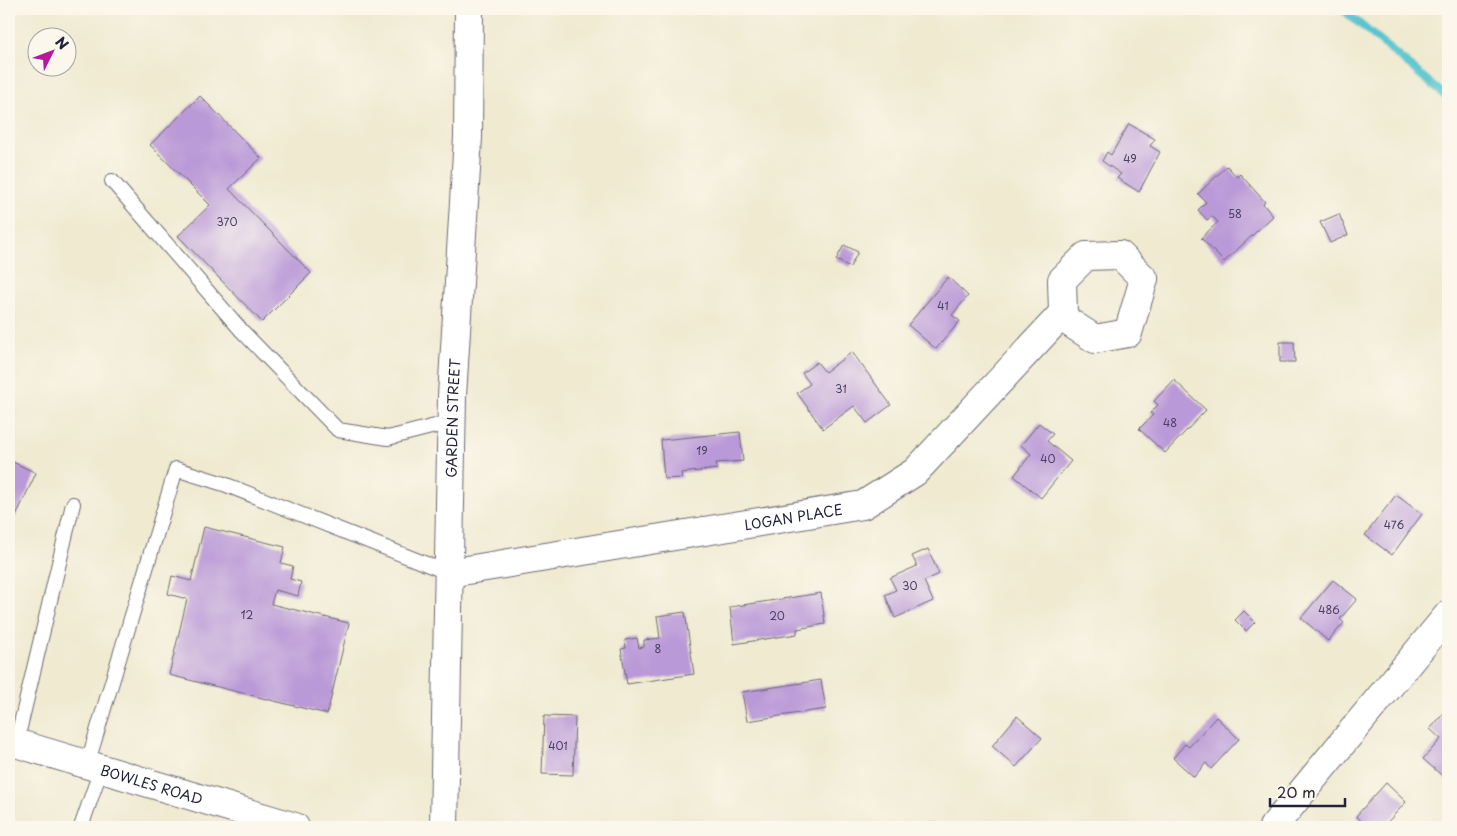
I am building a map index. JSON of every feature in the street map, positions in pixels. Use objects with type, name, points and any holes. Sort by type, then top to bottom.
[{"type":"street","name":"GARDEN STREET","points":[[444,827],[451,422],[459,247],[468,137],[469,9]]},
{"type":"street","name":"LOGAN PLACE","points":[[449,573],[863,505],[915,472],[1063,313]]},
{"type":"street","points":[[1273,827],[1448,614]]},
{"type":"street","name":"BOWLES ROAD","points":[[12,742],[295,827]]},
{"type":"lane","points":[[112,181],[242,331],[338,430],[388,438],[451,422]]},
{"type":"lane","points":[[81,827],[94,767],[176,469],[224,484],[449,573]]},
{"type":"lane","points":[[12,742],[73,504]]},
{"type":"building","points":[[200,96],[261,158],[229,189],[311,273],[262,322],[178,236],[210,205],[150,145]]},
{"type":"building","points":[[1129,124],[1155,139],[1150,146],[1160,152],[1139,192],[1117,178],[1121,174],[1102,161],[1107,152],[1111,155]]},
{"type":"building","points":[[1227,166],[1237,177],[1240,174],[1265,202],[1263,204],[1273,216],[1224,262],[1201,238],[1218,222],[1212,216],[1207,220],[1198,210],[1206,202],[1198,194]]},
{"type":"building","points":[[1339,214],[1348,235],[1330,243],[1320,222]]},
{"type":"building","points":[[844,245],[858,252],[850,267],[836,260]]},
{"type":"building","points":[[948,277],[968,296],[952,315],[960,321],[936,349],[908,325]]},
{"type":"building","points":[[1280,342],[1294,342],[1295,362],[1280,362]]},
{"type":"building","points":[[852,352],[891,405],[867,423],[854,406],[823,429],[797,393],[810,384],[802,373],[817,362],[825,372]]},
{"type":"building","points":[[1174,380],[1206,410],[1165,453],[1139,429],[1153,415],[1150,413],[1158,405],[1154,401]]},
{"type":"building","points":[[1039,423],[1053,434],[1047,441],[1071,461],[1041,498],[1014,476],[1031,454],[1021,445]]},
{"type":"building","points":[[740,432],[743,461],[716,463],[717,469],[681,473],[682,478],[664,479],[661,440]]},
{"type":"building","points":[[9,460],[36,473],[9,531]]},
{"type":"building","points":[[1396,495],[1422,514],[1392,555],[1365,535]]},
{"type":"building","points":[[204,527],[285,547],[281,563],[293,566],[290,579],[301,582],[298,596],[275,590],[271,604],[349,623],[327,714],[169,675],[187,599],[168,594],[172,576],[191,581]]},
{"type":"building","points":[[928,549],[939,574],[924,581],[933,601],[895,618],[885,595],[896,590],[890,578],[917,566],[912,556]]},
{"type":"building","points":[[1333,580],[1357,599],[1340,619],[1344,623],[1328,641],[1301,618]]},
{"type":"building","points":[[821,593],[825,624],[797,629],[797,634],[734,644],[730,607]]},
{"type":"building","points":[[1244,611],[1255,622],[1246,631],[1235,620]]},
{"type":"building","points":[[685,612],[694,674],[627,684],[621,649],[626,648],[625,640],[637,638],[639,648],[644,647],[644,640],[660,638],[657,616]]},
{"type":"building","points":[[821,680],[826,709],[747,721],[742,692]]},
{"type":"building","points":[[1444,713],[1448,717],[1447,780],[1423,759],[1441,739],[1430,729]]},
{"type":"building","points":[[544,716],[575,717],[573,775],[542,774]]},
{"type":"building","points":[[1017,716],[1042,738],[1016,767],[992,746]]},
{"type":"building","points":[[1216,717],[1239,739],[1211,769],[1206,763],[1194,777],[1173,758],[1185,744],[1189,747]]},
{"type":"building","points":[[1386,783],[1406,802],[1383,827],[1368,827],[1356,816]]},
{"type":"building","points":[[930,822],[936,827],[926,827]]},
{"type":"waterway","points":[[1342,9],[1448,98]]}]
